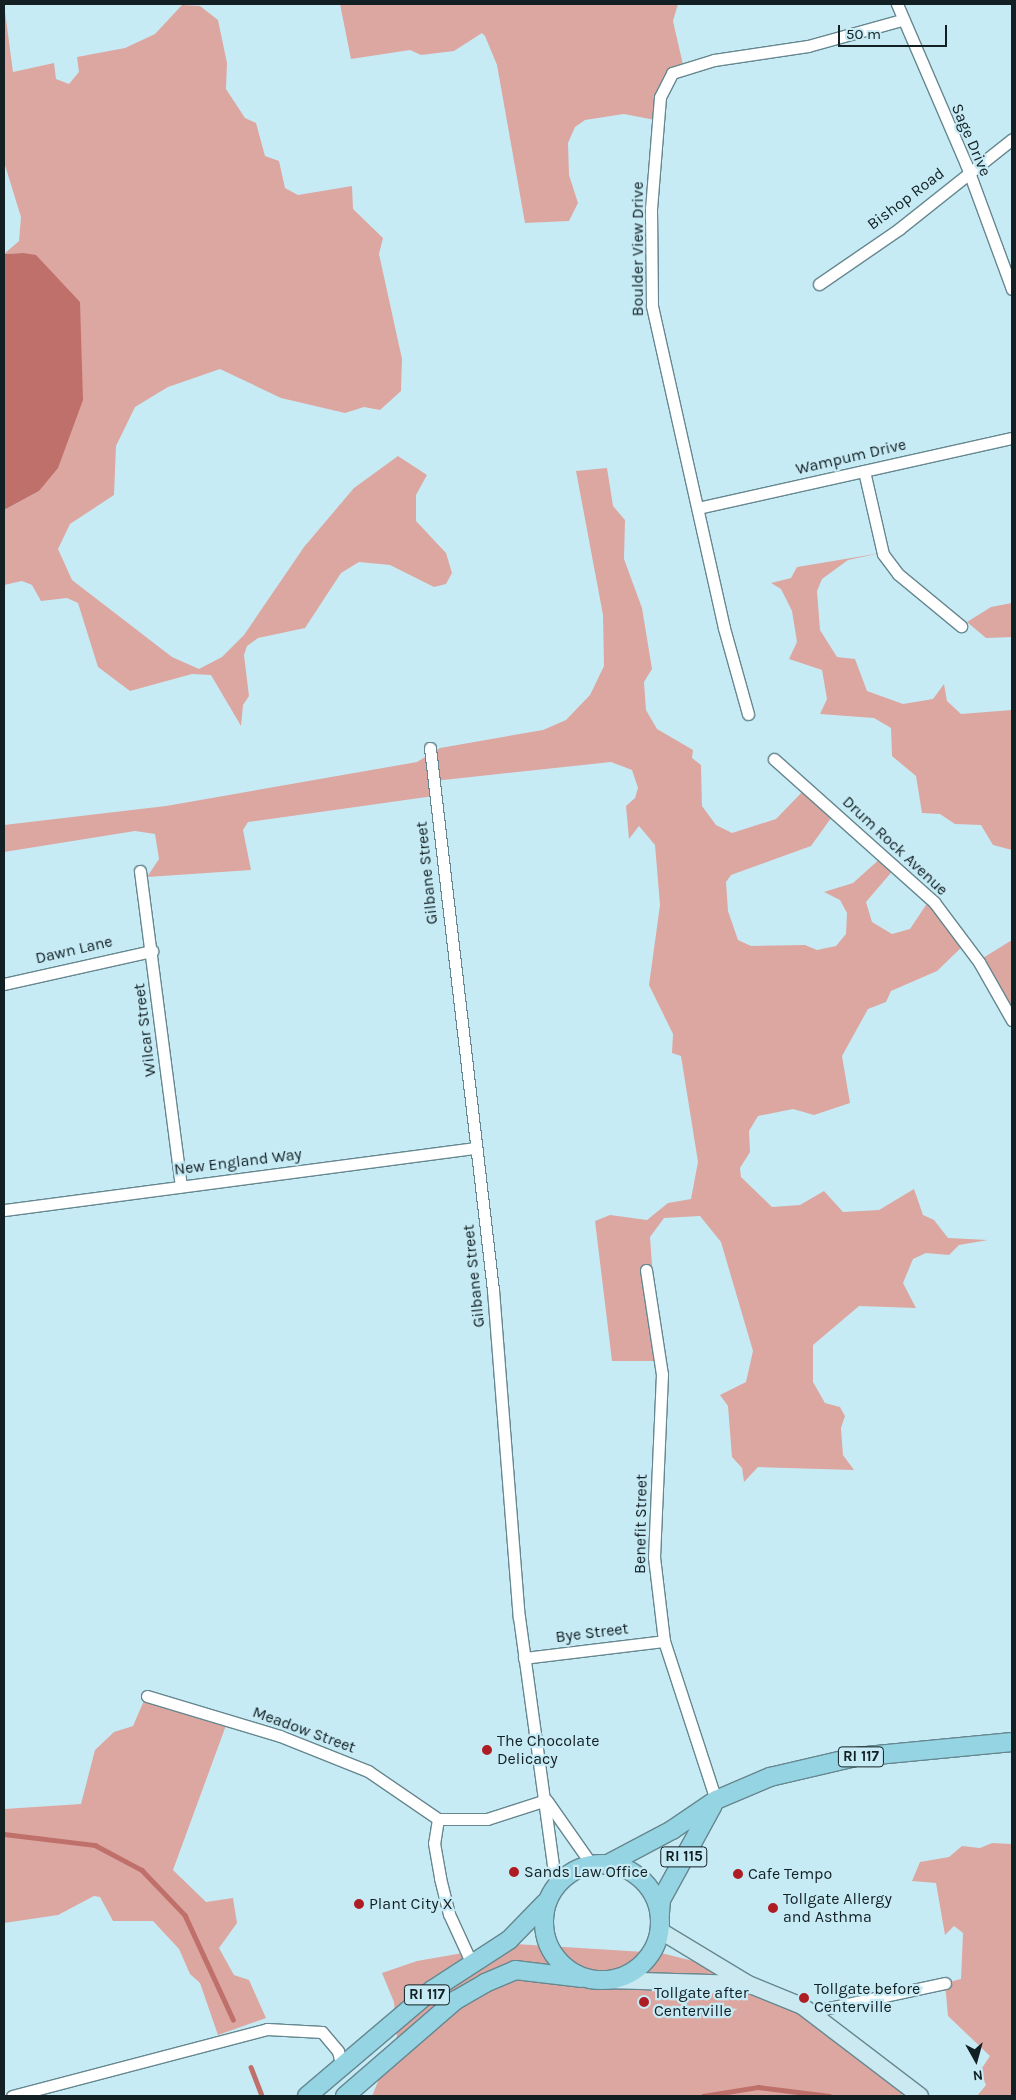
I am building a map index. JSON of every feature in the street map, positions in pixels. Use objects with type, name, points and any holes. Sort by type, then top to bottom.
[{"type":"main road","name":"RI 117","points":[[599,1865],[672,1830],[716,1800],[770,1777],[814,1764],[925,1748],[1012,1742]]},
{"type":"main road","name":"RI 115","points":[[659,1923],[661,1900],[716,1800]]},
{"type":"main road","points":[[748,1984],[585,1978],[554,1956],[544,1918],[552,1893],[566,1877],[599,1865],[642,1881],[659,1923],[748,1984],[810,2012],[920,2096]]},
{"type":"main road","name":"RI 117","points":[[308,2096],[432,1990],[472,1964],[531,1921],[552,1893]]},
{"type":"main road","points":[[606,1980],[642,1964],[659,1923]]},
{"type":"main road","name":"RI 117","points":[[345,2096],[456,2000],[485,1983],[515,1970],[585,1978]]},
{"type":"street","name":"Sage Drive","points":[[897,4],[902,20],[968,173],[1012,290]]},
{"type":"street","name":"Boulder View Drive","points":[[748,714],[698,508],[652,305],[651,209],[660,97],[669,73],[714,60],[808,46],[902,20]]},
{"type":"street","name":"Bishop Road","points":[[819,284],[1012,139]]},
{"type":"street","name":"Wampum Drive","points":[[698,508],[1012,438]]},
{"type":"street","points":[[864,471],[883,554],[898,574],[961,626]]},
{"type":"street","name":"Gilbane Street","points":[[430,748],[509,1452],[524,1658],[546,1800],[552,1893]]},
{"type":"street","name":"Drum Rock Avenue","points":[[774,759],[934,902],[979,962],[1012,1020]]},
{"type":"street","name":"Wilcar Street","points":[[140,871],[152,951],[181,1186]]},
{"type":"street","name":"Dawn Lane","points":[[4,984],[152,951]]},
{"type":"street","name":"New England Way","points":[[4,1210],[476,1148]]},
{"type":"street","name":"Benefit Street","points":[[646,1270],[662,1374],[654,1557],[664,1641],[716,1800]]},
{"type":"street","name":"Bye Street","points":[[524,1658],[664,1641]]},
{"type":"street","name":"Meadow Street","points":[[147,1696],[280,1736],[368,1771],[438,1819]]},
{"type":"street","points":[[472,1964],[449,1914],[440,1878],[434,1843],[438,1819],[487,1819],[546,1800]]},
{"type":"street","name":"Gilbane Street","points":[[546,1800],[599,1865]]},
{"type":"street","points":[[810,2012],[945,1983]]},
{"type":"street","points":[[12,2096],[267,2029],[299,2029],[322,2032],[338,2051],[342,2068]]},
{"type":"shaded area","points":[[4,4],[13,72],[54,63],[56,79],[69,84],[79,72],[77,57],[125,48],[155,34],[182,5],[200,6],[218,20],[227,63],[226,89],[245,118],[256,123],[265,156],[279,161],[285,188],[298,195],[352,186],[353,209],[383,238],[379,254],[402,359],[401,391],[380,410],[364,407],[345,413],[281,398],[220,369],[168,387],[135,407],[116,446],[114,495],[70,524],[58,549],[72,580],[172,657],[199,669],[222,657],[244,635],[304,547],[354,488],[398,456],[427,475],[416,495],[416,521],[446,553],[452,573],[446,584],[434,587],[390,565],[359,562],[341,573],[305,628],[258,638],[247,646],[244,655],[249,696],[243,705],[241,726],[211,675],[192,674],[130,691],[98,667],[78,603],[67,598],[41,601],[32,585],[22,581],[4,585],[4,510],[39,491],[78,343],[80,302],[23,253],[4,254],[19,241],[21,217],[4,162]]},
{"type":"shaded area","points":[[340,4],[678,4],[673,21],[684,69],[668,77],[655,120],[624,114],[585,120],[575,127],[568,143],[569,175],[578,203],[569,221],[525,223],[497,65],[485,36],[482,33],[454,51],[421,55],[410,50],[351,59]]},
{"type":"shaded area","points":[[23,253],[36,255],[80,302],[83,400],[58,468],[39,491],[4,510],[4,254]]},
{"type":"shaded area","points":[[607,468],[613,506],[625,520],[624,559],[642,608],[652,669],[644,682],[646,710],[657,729],[693,750],[692,758],[701,765],[702,806],[716,825],[732,833],[776,819],[807,787],[834,814],[811,846],[731,875],[726,882],[728,911],[738,940],[751,946],[805,945],[817,950],[836,946],[846,934],[847,913],[840,900],[824,892],[853,883],[882,857],[895,868],[866,902],[872,922],[892,934],[910,929],[930,899],[964,945],[937,971],[891,991],[886,1002],[868,1009],[842,1056],[850,1103],[814,1115],[793,1109],[758,1116],[749,1131],[750,1152],[740,1168],[741,1177],[772,1207],[800,1205],[824,1191],[843,1212],[879,1210],[914,1189],[923,1215],[934,1220],[948,1238],[988,1240],[959,1245],[949,1255],[926,1253],[913,1259],[903,1283],[916,1308],[859,1306],[813,1345],[813,1382],[825,1403],[840,1407],[845,1416],[841,1428],[843,1455],[854,1470],[758,1467],[744,1482],[742,1468],[732,1457],[728,1406],[720,1395],[746,1382],[753,1351],[721,1242],[700,1216],[664,1218],[650,1237],[659,1361],[612,1361],[595,1221],[610,1215],[647,1220],[668,1203],[691,1199],[698,1162],[681,1056],[672,1053],[673,1034],[649,985],[660,905],[655,845],[639,826],[629,839],[626,806],[635,798],[638,788],[632,770],[611,762],[434,781],[434,796],[248,822],[243,830],[251,870],[147,877],[159,859],[155,834],[135,831],[4,852],[4,825],[166,806],[417,762],[440,748],[543,730],[566,720],[590,695],[604,666],[603,615],[576,471]]},
{"type":"shaded area","points":[[881,553],[848,560],[822,579],[817,591],[820,630],[837,657],[855,659],[867,691],[903,704],[933,699],[944,684],[947,701],[961,714],[1012,710],[1012,850],[993,845],[981,825],[955,824],[940,814],[922,813],[916,776],[892,756],[891,728],[874,718],[820,714],[827,699],[822,670],[789,659],[797,642],[792,611],[781,589],[771,583],[791,578],[797,567]]},
{"type":"shaded area","points":[[1012,603],[1012,637],[986,638],[967,622],[991,607]]},
{"type":"shaded area","points":[[1012,940],[1012,1022],[978,961]]},
{"type":"shaded area","points":[[146,1696],[228,1720],[173,1870],[206,1902],[233,1898],[237,1923],[219,1948],[234,1975],[249,1980],[266,2018],[218,2035],[200,1983],[190,1974],[179,1949],[153,1921],[113,1921],[100,1897],[94,1896],[58,1915],[4,1923],[4,1809],[81,1804],[95,1750],[114,1732],[133,1726]]},
{"type":"shaded area","points":[[992,1843],[1012,1844],[1012,2096],[977,2096],[986,2085],[980,2071],[990,2056],[948,2016],[945,1983],[961,1979],[963,1933],[954,1926],[945,1935],[936,1883],[912,1881],[920,1862],[949,1857],[962,1846],[980,1848]]},
{"type":"shaded area","points":[[515,1944],[661,1953],[742,1973],[907,2089],[901,2096],[372,2096],[397,2036],[394,2002],[382,1973],[417,1961]]},
{"type":"waterway","points":[[4,1834],[95,1845],[142,1870],[185,1915],[233,2019]]},
{"type":"waterway","points":[[251,2067],[262,2096]]},
{"type":"waterway","points":[[703,2096],[758,2087],[829,2096]]},
{"type":"place","name":"The Chocolate Delicacy","points":[[487,1750]]},
{"type":"place","name":"Sands Law Office","points":[[514,1872]]},
{"type":"place","name":"Cafe Tempo","points":[[738,1874]]},
{"type":"place","name":"Plant City X","points":[[359,1904]]},
{"type":"place","name":"Tollgate Allergy and Asthma","points":[[773,1908]]},
{"type":"place","name":"Tollgate before Centerville","points":[[804,1998]]},
{"type":"place","name":"Tollgate after Centerville","points":[[644,2002]]}]
